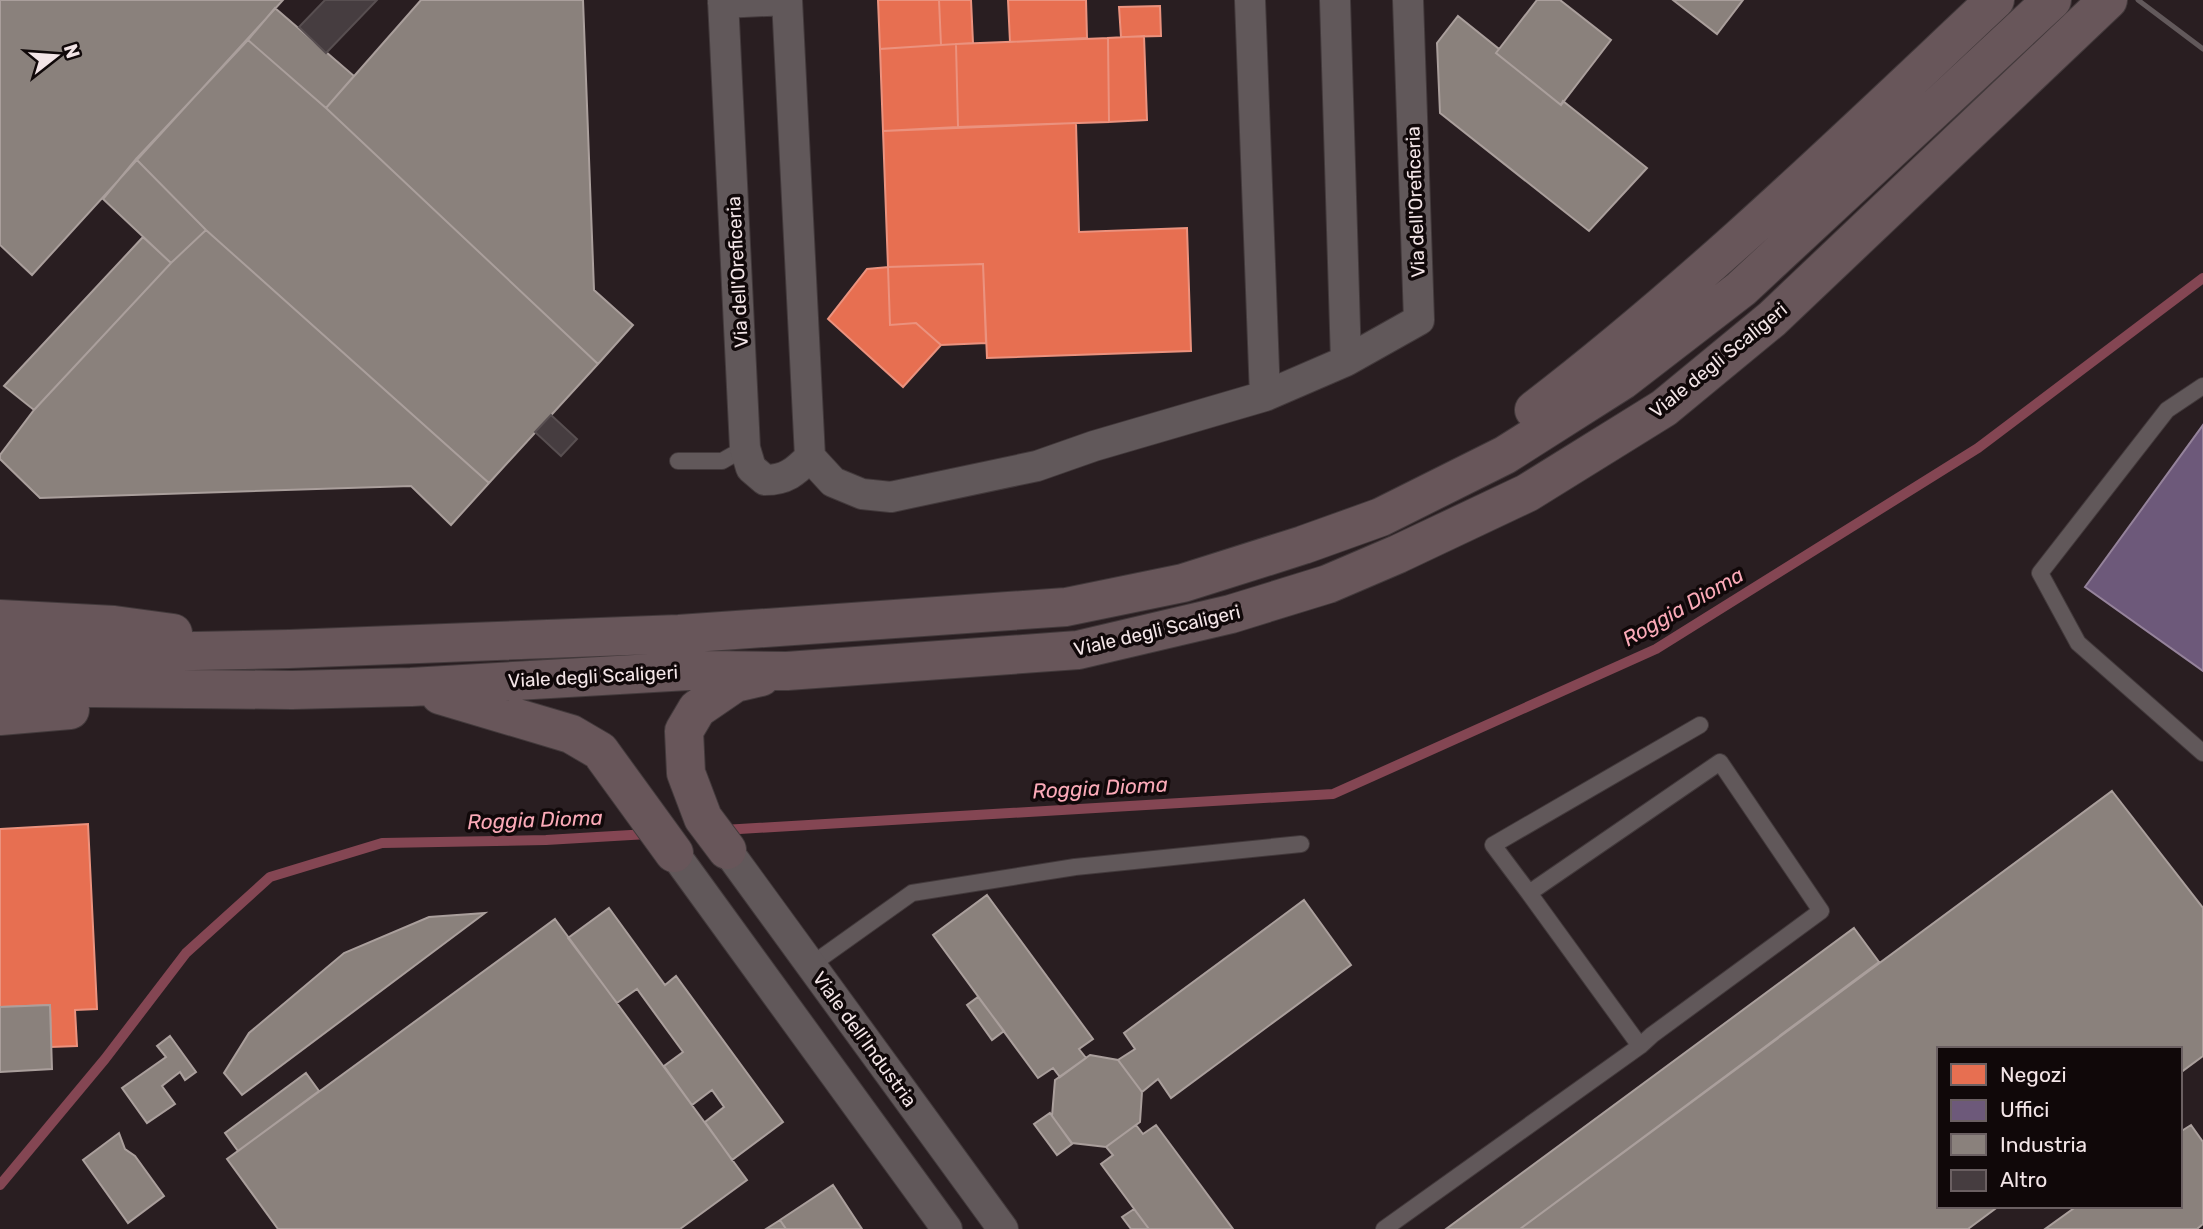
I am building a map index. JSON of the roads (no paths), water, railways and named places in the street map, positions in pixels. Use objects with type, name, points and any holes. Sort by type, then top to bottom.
[{"type":"highway","points":[[1303,545],[1505,432],[1608,354],[1736,240],[1995,0]]},
{"type":"highway","name":"Viale degli Scaligeri","points":[[0,655],[289,649],[678,634],[1066,607],[1183,583],[1303,545],[1381,517],[1505,455],[1623,380],[1741,289],[2052,0]]},
{"type":"highway","name":"Viale degli Scaligeri","points":[[0,687],[292,690],[411,687],[705,670],[787,671],[1078,650],[1231,614],[1328,584],[1527,493],[1664,408],[1772,319],[2108,0]]},
{"type":"highway","points":[[0,619],[114,625],[289,649]]},
{"type":"highway","points":[[727,850],[704,818],[685,773],[684,731],[697,709],[735,683],[787,671]]},
{"type":"highway","points":[[411,687],[571,734],[600,751],[674,853]]},
{"type":"highway","points":[[0,716],[292,690]]},
{"type":"street","name":"Via dell'Oreficeria","points":[[810,457],[791,476],[765,480],[751,468],[745,448],[723,2],[786,0],[810,457],[833,482],[862,494],[891,497],[1037,466],[1094,446],[1265,396],[1346,361],[1419,320],[1408,0]]},
{"type":"street","points":[[1250,0],[1265,396]]},
{"type":"street","points":[[1335,0],[1346,361]]},
{"type":"street","name":"Viale dell'Industria","points":[[727,850],[1003,1229]]},
{"type":"street","points":[[674,853],[947,1229]]},
{"type":"lane","points":[[2203,386],[2167,410],[2040,573],[2078,643],[2203,753]]},
{"type":"lane","points":[[678,461],[722,461],[745,448]]},
{"type":"lane","points":[[1640,1046],[1493,845],[1700,725]]},
{"type":"lane","points":[[1384,1229],[1640,1046],[1821,911],[1720,762],[1529,893]]},
{"type":"lane","points":[[811,965],[912,893],[1075,867],[1301,844]]},
{"type":"waterway","name":"Roggia Dioma","points":[[723,830],[1333,794],[1656,649],[1978,448],[2203,278]]},
{"type":"waterway","name":"Roggia Dioma","points":[[0,1185],[105,1059],[186,953],[270,877],[382,843],[546,840],[648,834]]},
{"type":"railway","points":[[2138,0],[2203,49]]}]
